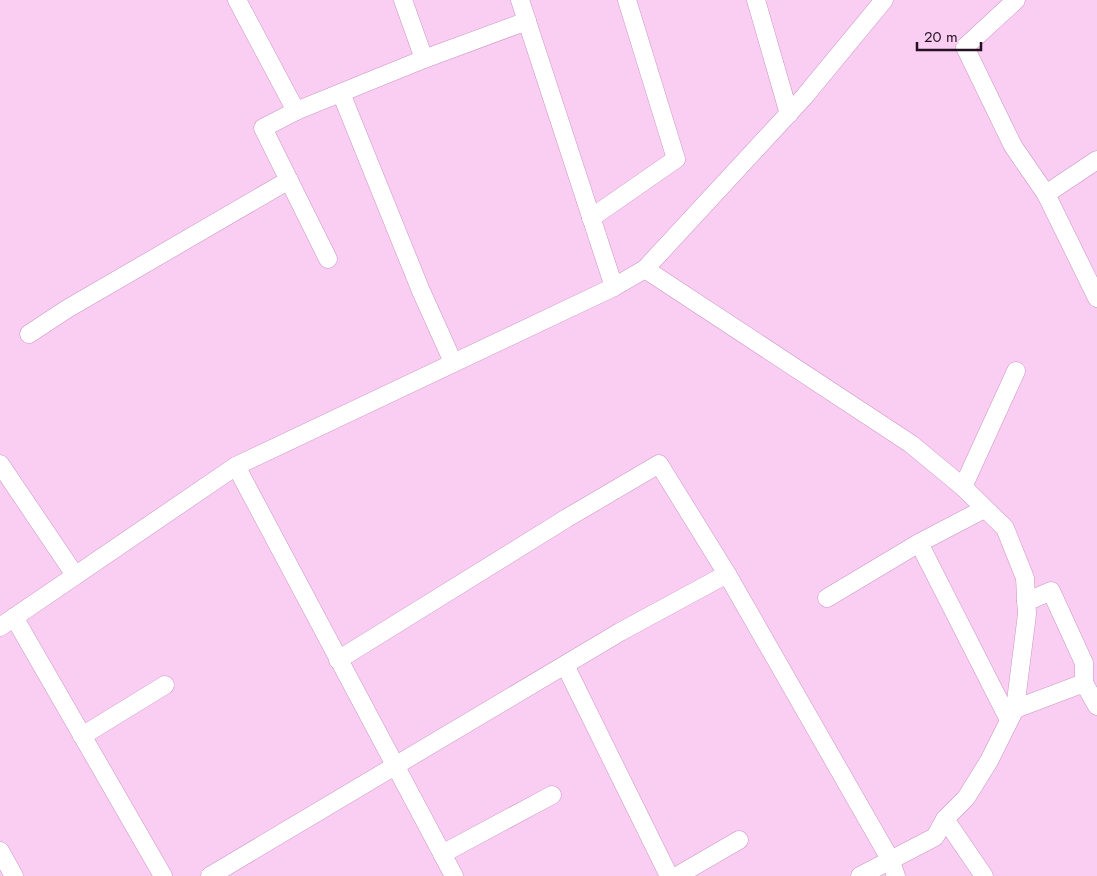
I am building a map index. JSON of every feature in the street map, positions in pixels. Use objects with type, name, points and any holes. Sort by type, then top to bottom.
[{"type":"street","points":[[237,0],[296,111]]},
{"type":"street","points":[[403,0],[424,59]]},
{"type":"street","points":[[520,0],[614,287]]},
{"type":"street","points":[[591,218],[676,159],[627,0]]},
{"type":"street","points":[[756,0],[789,114]]},
{"type":"street","points":[[163,876],[82,736],[7,622],[236,466],[614,287],[645,269],[789,114],[884,0]]},
{"type":"street","points":[[1016,0],[965,47],[1013,146],[1046,194],[1097,296]]},
{"type":"street","points":[[328,259],[263,128],[296,111],[424,59],[527,21]]},
{"type":"street","points":[[341,93],[421,291],[454,362]]},
{"type":"street","points":[[1046,194],[1097,160]]},
{"type":"street","points":[[29,334],[67,309],[289,180]]},
{"type":"street","points":[[645,269],[912,444],[962,486],[1005,528],[1026,578],[1027,614],[1012,715],[989,761],[966,798],[945,819],[935,837],[860,876]]},
{"type":"street","points":[[962,486],[1016,372]]},
{"type":"street","points":[[0,464],[76,575]]},
{"type":"street","points":[[338,660],[567,518],[660,464],[727,574],[890,859],[896,876]]},
{"type":"street","points":[[236,466],[453,876]]},
{"type":"street","points":[[827,598],[918,542],[984,509]]},
{"type":"street","points":[[918,542],[1012,715]]},
{"type":"street","points":[[210,876],[565,665],[727,574]]},
{"type":"street","points":[[1026,602],[1051,591],[1084,663],[1084,684],[1097,706]]},
{"type":"street","points":[[565,665],[669,876]]},
{"type":"street","points":[[1012,715],[1084,684]]},
{"type":"street","points":[[82,736],[165,685]]},
{"type":"street","points":[[442,854],[552,795]]},
{"type":"street","points":[[945,819],[984,876]]},
{"type":"street","points":[[677,876],[739,840]]},
{"type":"street","points":[[0,851],[14,876]]}]
